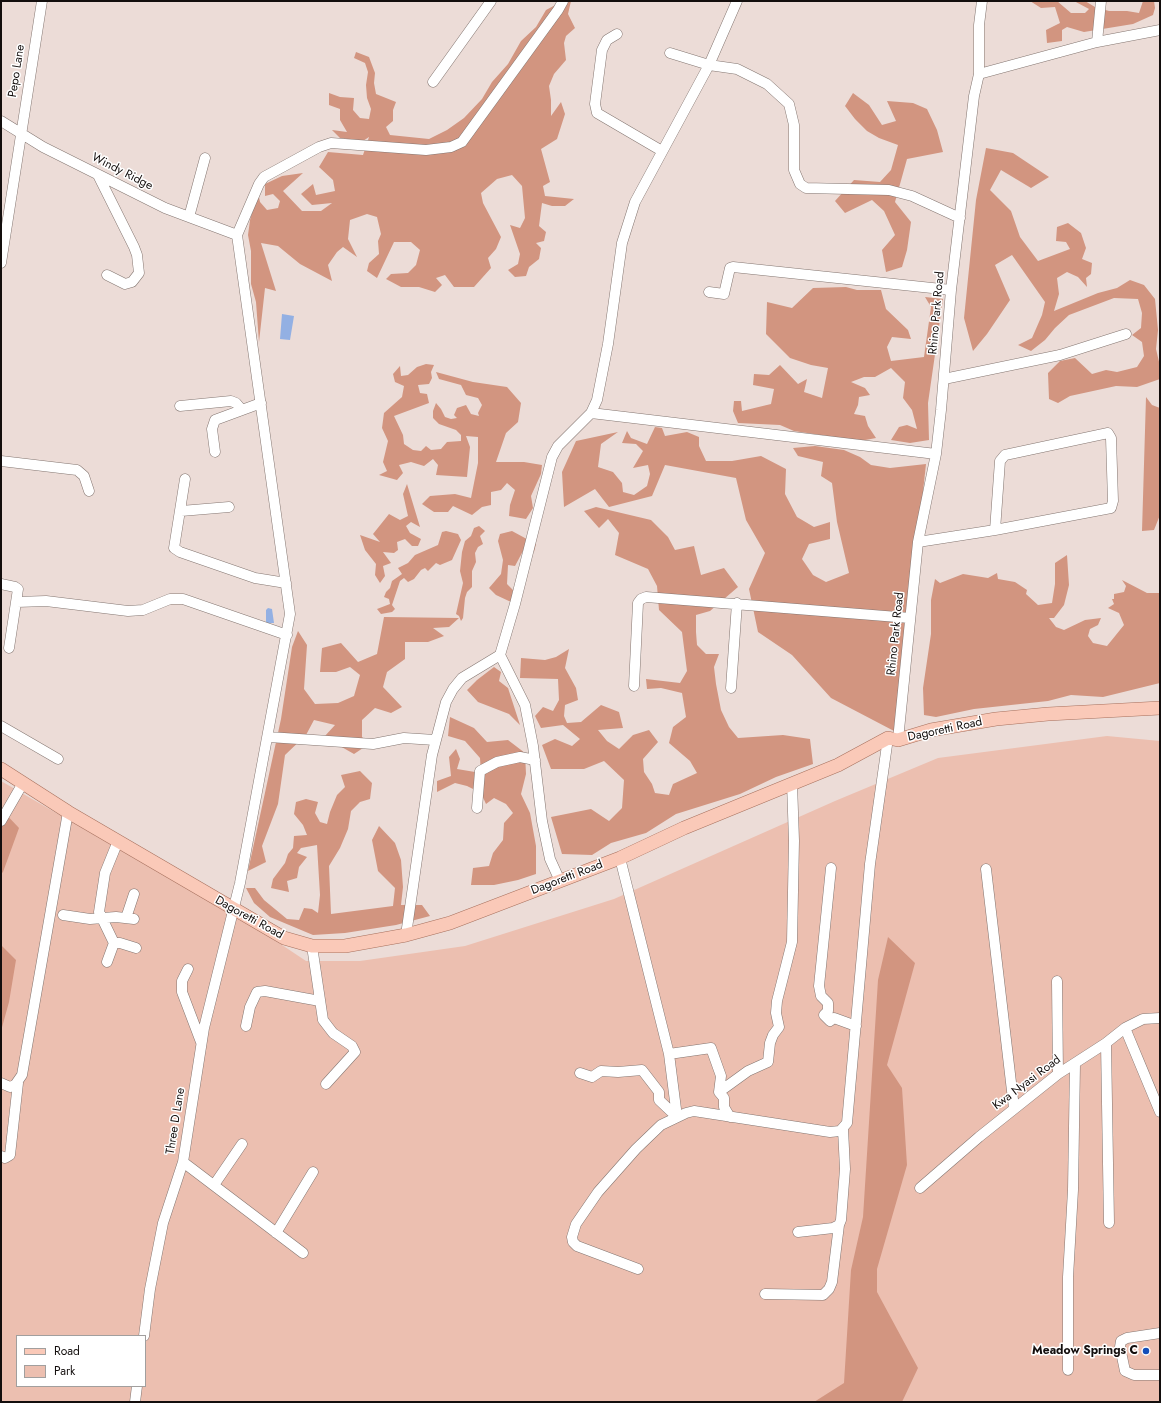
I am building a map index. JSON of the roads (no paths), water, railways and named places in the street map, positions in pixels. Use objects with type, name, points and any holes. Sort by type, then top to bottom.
[{"type":"main road","name":"Dagoretti Road","points":[[1,769],[68,812],[284,938],[312,946],[345,946],[406,935],[450,923],[620,858],[684,828],[838,765],[893,739],[931,730],[996,719],[1048,714],[1160,708]]},
{"type":"street","name":"Pepo Lane","points":[[1,263],[20,132],[42,1]]},
{"type":"street","points":[[433,82],[491,1]]},
{"type":"street","points":[[237,235],[259,184],[264,177],[319,146],[331,144],[426,150],[451,147],[462,142],[563,1]]},
{"type":"street","points":[[406,935],[431,762],[446,702],[453,689],[462,678],[500,655],[515,604],[552,457],[558,446],[591,413],[598,400],[608,344],[622,243],[635,202],[709,65],[736,1]]},
{"type":"street","name":"Rhino Park Road","points":[[766,1294],[823,1294],[829,1289],[832,1282],[839,1225],[841,1220],[845,1169],[843,1129],[847,1123],[850,1098],[870,864],[893,739],[910,618],[918,542],[936,454],[951,290],[974,96],[979,74],[979,25],[982,1]]},
{"type":"street","points":[[1097,42],[1101,1]]},
{"type":"street","points":[[979,74],[1097,42],[1160,30]]},
{"type":"street","points":[[617,34],[607,40],[602,50],[595,104],[597,113],[662,151]]},
{"type":"street","points":[[670,53],[709,65],[737,69],[767,84],[789,104],[794,125],[794,170],[800,184],[806,188],[889,190],[912,196],[960,218]]},
{"type":"street","name":"Windy Ridge","points":[[1,121],[43,147],[165,208],[237,235]]},
{"type":"street","points":[[189,217],[205,158]]},
{"type":"street","points":[[98,175],[134,247],[139,273],[132,282],[125,284],[107,275]]},
{"type":"street","name":"Three D Lane","points":[[144,1335],[150,1289],[163,1223],[183,1162],[201,1042],[232,909],[240,883],[269,737],[290,614],[237,235]]},
{"type":"street","points":[[709,292],[724,294],[730,268],[733,267],[951,290]]},
{"type":"street","points":[[944,379],[1060,355],[1126,334]]},
{"type":"street","points":[[180,406],[231,401],[236,403],[242,410]]},
{"type":"street","points":[[216,452],[213,424],[219,418],[261,402]]},
{"type":"street","points":[[591,413],[936,454]]},
{"type":"street","points":[[918,542],[995,530],[1111,508],[1113,501],[1111,438],[1108,433],[1005,455],[1000,461],[995,530]]},
{"type":"street","points":[[1,461],[77,470],[84,476],[89,491]]},
{"type":"street","points":[[185,479],[174,548],[180,552],[255,578],[286,583]]},
{"type":"street","points":[[181,510],[229,507]]},
{"type":"street","points":[[1,584],[18,588],[9,648]]},
{"type":"street","points":[[634,686],[638,602],[641,599],[652,596],[910,618]]},
{"type":"street","points":[[17,602],[46,601],[128,611],[143,610],[170,599],[183,600],[287,635]]},
{"type":"street","points":[[731,688],[737,603]]},
{"type":"street","points":[[500,655],[525,705],[535,760],[543,828],[550,859],[560,881]]},
{"type":"street","points":[[1,726],[58,759]]},
{"type":"street","points":[[269,737],[373,744],[404,738],[436,740]]},
{"type":"street","points":[[477,808],[480,771],[496,762],[520,757],[535,760]]},
{"type":"street","points":[[1,821],[23,783]]},
{"type":"street","points":[[719,1092],[748,1071],[768,1062],[773,1035],[779,1027],[776,1013],[777,1001],[792,942],[794,841],[792,784]]},
{"type":"street","points":[[1,1156],[5,1158],[10,1154],[18,1083],[22,1075],[68,812]]},
{"type":"street","points":[[107,962],[114,943],[99,912],[105,873],[118,841]]},
{"type":"street","points":[[620,858],[668,1054],[677,1117]]},
{"type":"street","points":[[831,868],[819,986],[821,996],[828,1003],[828,1011],[824,1015],[830,1021],[834,1018],[856,1026]]},
{"type":"street","points":[[986,868],[1014,1108]]},
{"type":"street","points":[[63,915],[90,919],[101,917],[130,919],[134,894]]},
{"type":"street","points":[[114,943],[120,943],[136,948]]},
{"type":"street","points":[[312,946],[320,1001],[326,1026],[352,1046],[355,1052],[326,1084]]},
{"type":"street","points":[[188,969],[182,981],[182,992],[201,1042]]},
{"type":"street","points":[[1057,980],[1058,1074]]},
{"type":"street","points":[[246,1026],[250,1007],[257,992],[265,991],[320,1001]]},
{"type":"street","name":"Kwa Nyasi Road","points":[[920,1188],[1014,1108],[1058,1074],[1076,1064],[1125,1028],[1143,1019],[1160,1018]]},
{"type":"street","points":[[1125,1028],[1160,1112]]},
{"type":"street","points":[[1106,1043],[1109,1223]]},
{"type":"street","points":[[668,1054],[711,1048],[721,1076],[719,1092],[724,1098],[724,1107],[730,1117]]},
{"type":"street","points":[[1068,1370],[1068,1278],[1073,1190],[1076,1064]]},
{"type":"street","points":[[580,1073],[592,1077],[601,1071],[618,1072],[642,1070],[659,1092],[658,1100],[677,1117]]},
{"type":"street","points":[[1,1083],[10,1087],[18,1083]]},
{"type":"street","points":[[638,1269],[577,1246],[573,1242],[572,1237],[576,1224],[616,1170],[661,1125],[694,1111],[830,1132],[843,1129]]},
{"type":"street","points":[[214,1185],[242,1144]]},
{"type":"street","points":[[183,1162],[303,1253]]},
{"type":"street","points":[[276,1233],[314,1172]]},
{"type":"street","points":[[798,1232],[833,1228],[839,1225]]},
{"type":"street","points":[[1160,1333],[1127,1338],[1121,1341],[1120,1347],[1125,1371],[1134,1375],[1160,1375]]},
{"type":"street","points":[[135,1402],[137,1387]]},
{"type":"water","points":[[282,314],[294,316],[290,340],[280,339]]},
{"type":"water","points":[[268,608],[272,609],[274,623],[266,623],[266,610]]},
{"type":"place","name":"Meadow Springs C","points":[[1146,1351]]}]
